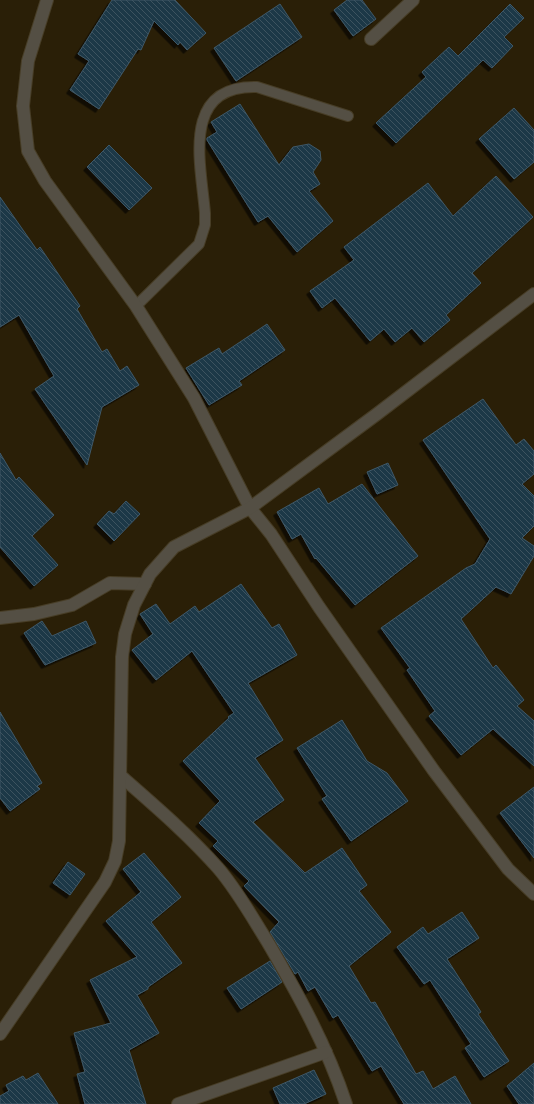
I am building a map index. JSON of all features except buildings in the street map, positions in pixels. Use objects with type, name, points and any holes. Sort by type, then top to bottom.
[{"type":"street","points":[[47,0],[28,61],[23,106],[28,151],[45,181],[136,306],[194,398],[250,508],[271,534],[319,607],[434,771],[508,869],[534,894]]},
{"type":"street","points":[[371,39],[413,0]]},
{"type":"street","points":[[0,1034],[105,882],[115,861],[119,841],[122,777],[122,657],[125,634],[134,605],[150,574],[174,546],[250,508],[377,414],[534,294]]},
{"type":"street","points":[[0,618],[34,614],[72,605],[110,583],[145,584]]},
{"type":"street","points":[[122,777],[178,825],[220,869],[250,913],[299,996],[326,1052],[346,1104]]},
{"type":"street","points":[[178,1104],[326,1052]]},
{"type":"lane","points":[[136,306],[199,244],[205,225],[205,213],[198,139],[201,123],[208,106],[222,95],[244,87],[257,88],[348,116]]}]
